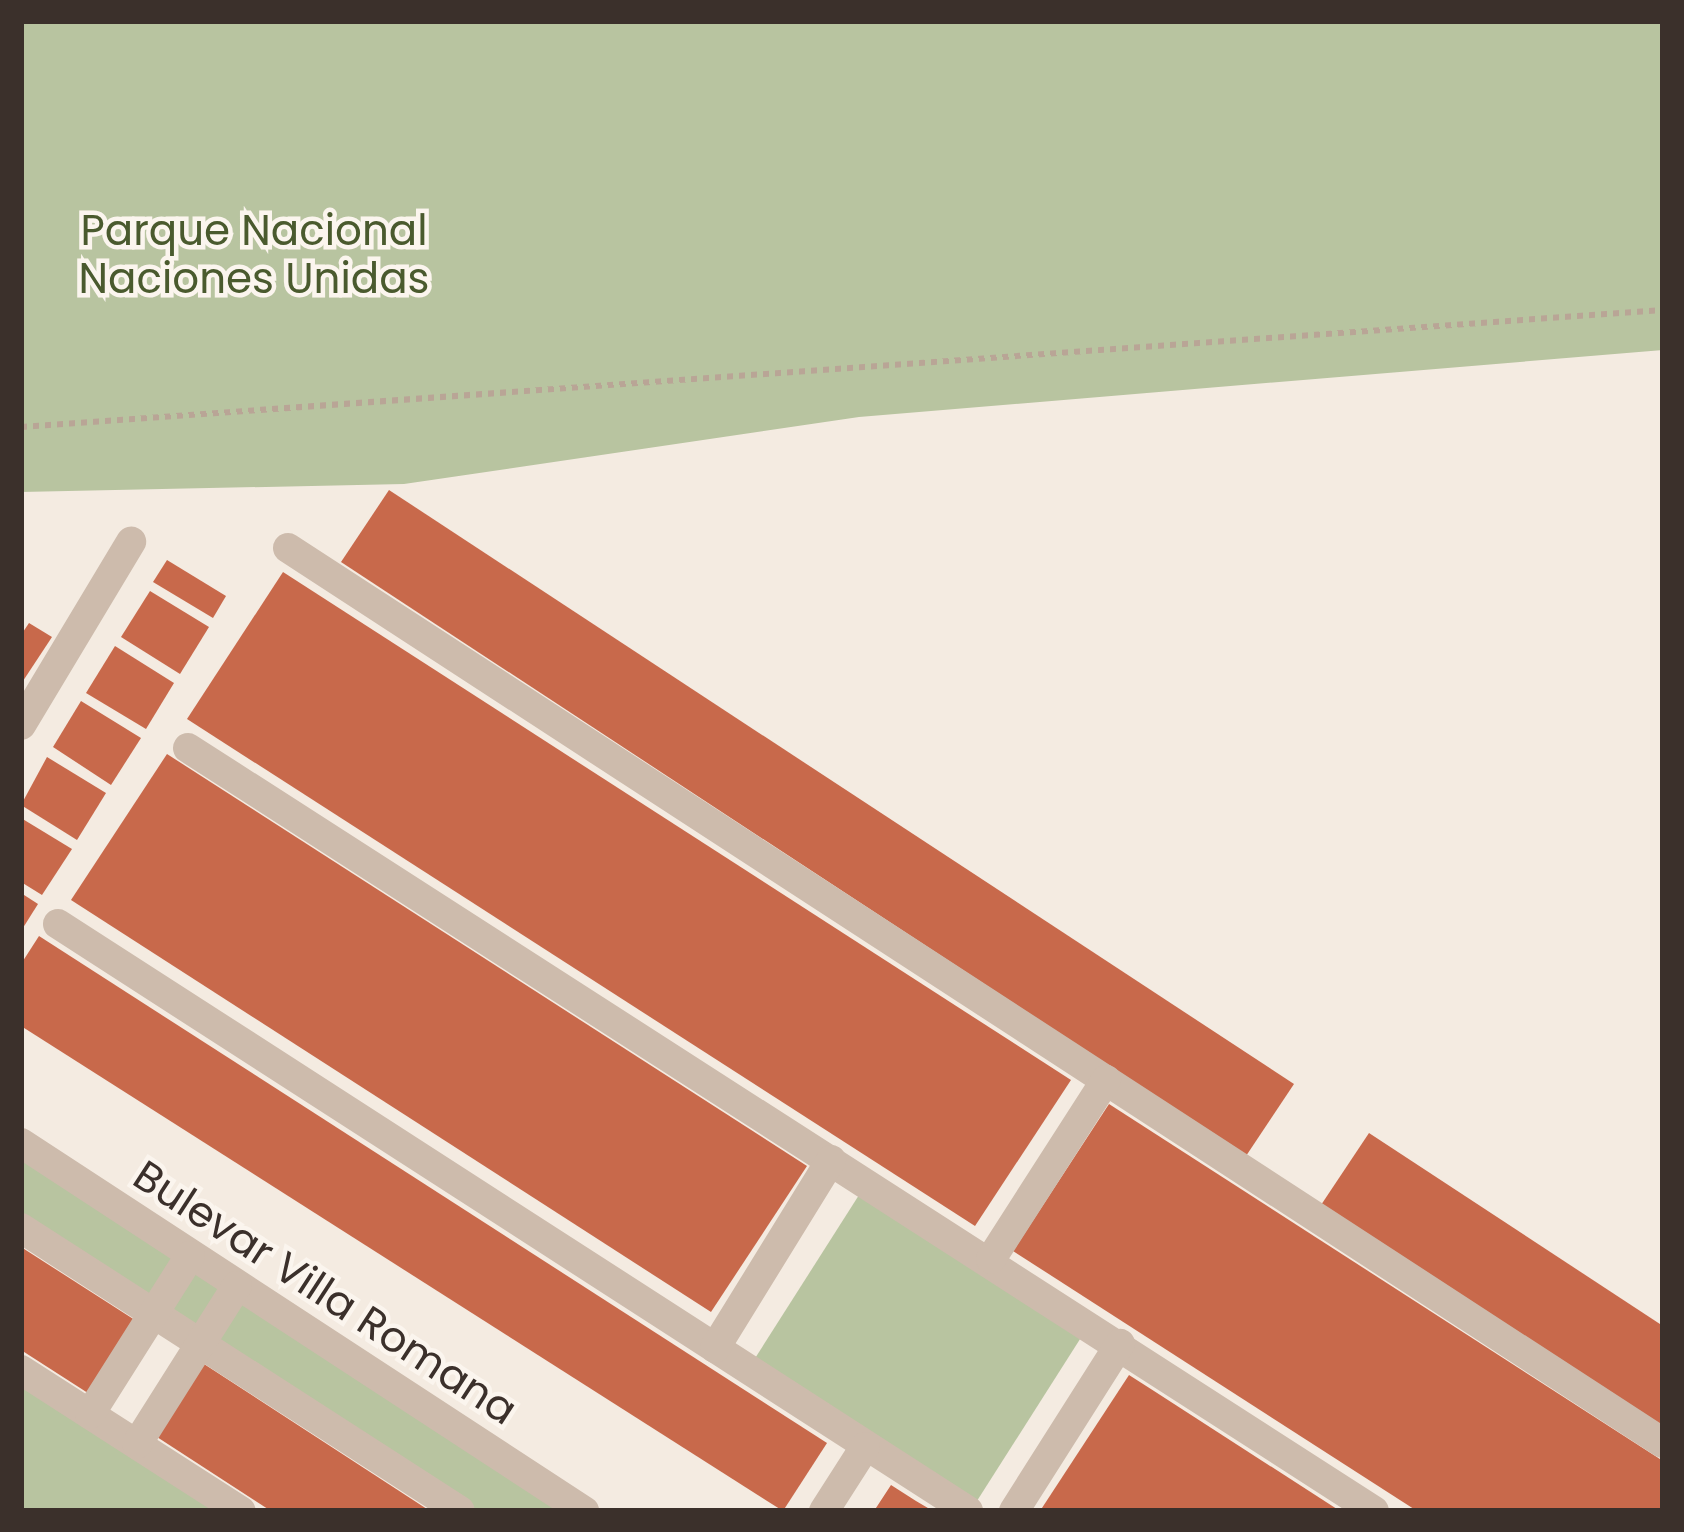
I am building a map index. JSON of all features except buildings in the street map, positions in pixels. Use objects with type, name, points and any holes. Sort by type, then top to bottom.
[{"type":"street","points":[[21,725],[130,542]]},
{"type":"street","points":[[288,548],[1663,1443]]},
{"type":"street","points":[[188,748],[991,1259],[1374,1511]]},
{"type":"street","points":[[58,924],[968,1511]]},
{"type":"street","points":[[991,1259],[1106,1080]]},
{"type":"street","name":"Bulevar Villa Romana","points":[[21,1143],[584,1511]]},
{"type":"street","points":[[715,1348],[831,1160]]},
{"type":"street","points":[[21,1228],[460,1511]]},
{"type":"street","points":[[90,1414],[190,1256]]},
{"type":"street","points":[[137,1444],[237,1286]]},
{"type":"street","points":[[1014,1511],[1120,1344]]},
{"type":"street","points":[[21,1370],[241,1511]]},
{"type":"street","points":[[824,1511],[865,1447]]},
{"type":"path","points":[[21,427],[1663,310]]},
{"type":"green space","name":"Parque Nacional Naciones Unidas","points":[[21,21],[1663,21],[1663,350],[859,417],[404,484],[21,492]]},
{"type":"green space","points":[[21,1143],[584,1511],[460,1511],[21,1228]]},
{"type":"green space","points":[[859,1195],[1082,1336],[975,1504],[752,1363]]},
{"type":"green space","points":[[21,1381],[213,1503],[208,1511],[21,1511]]}]
